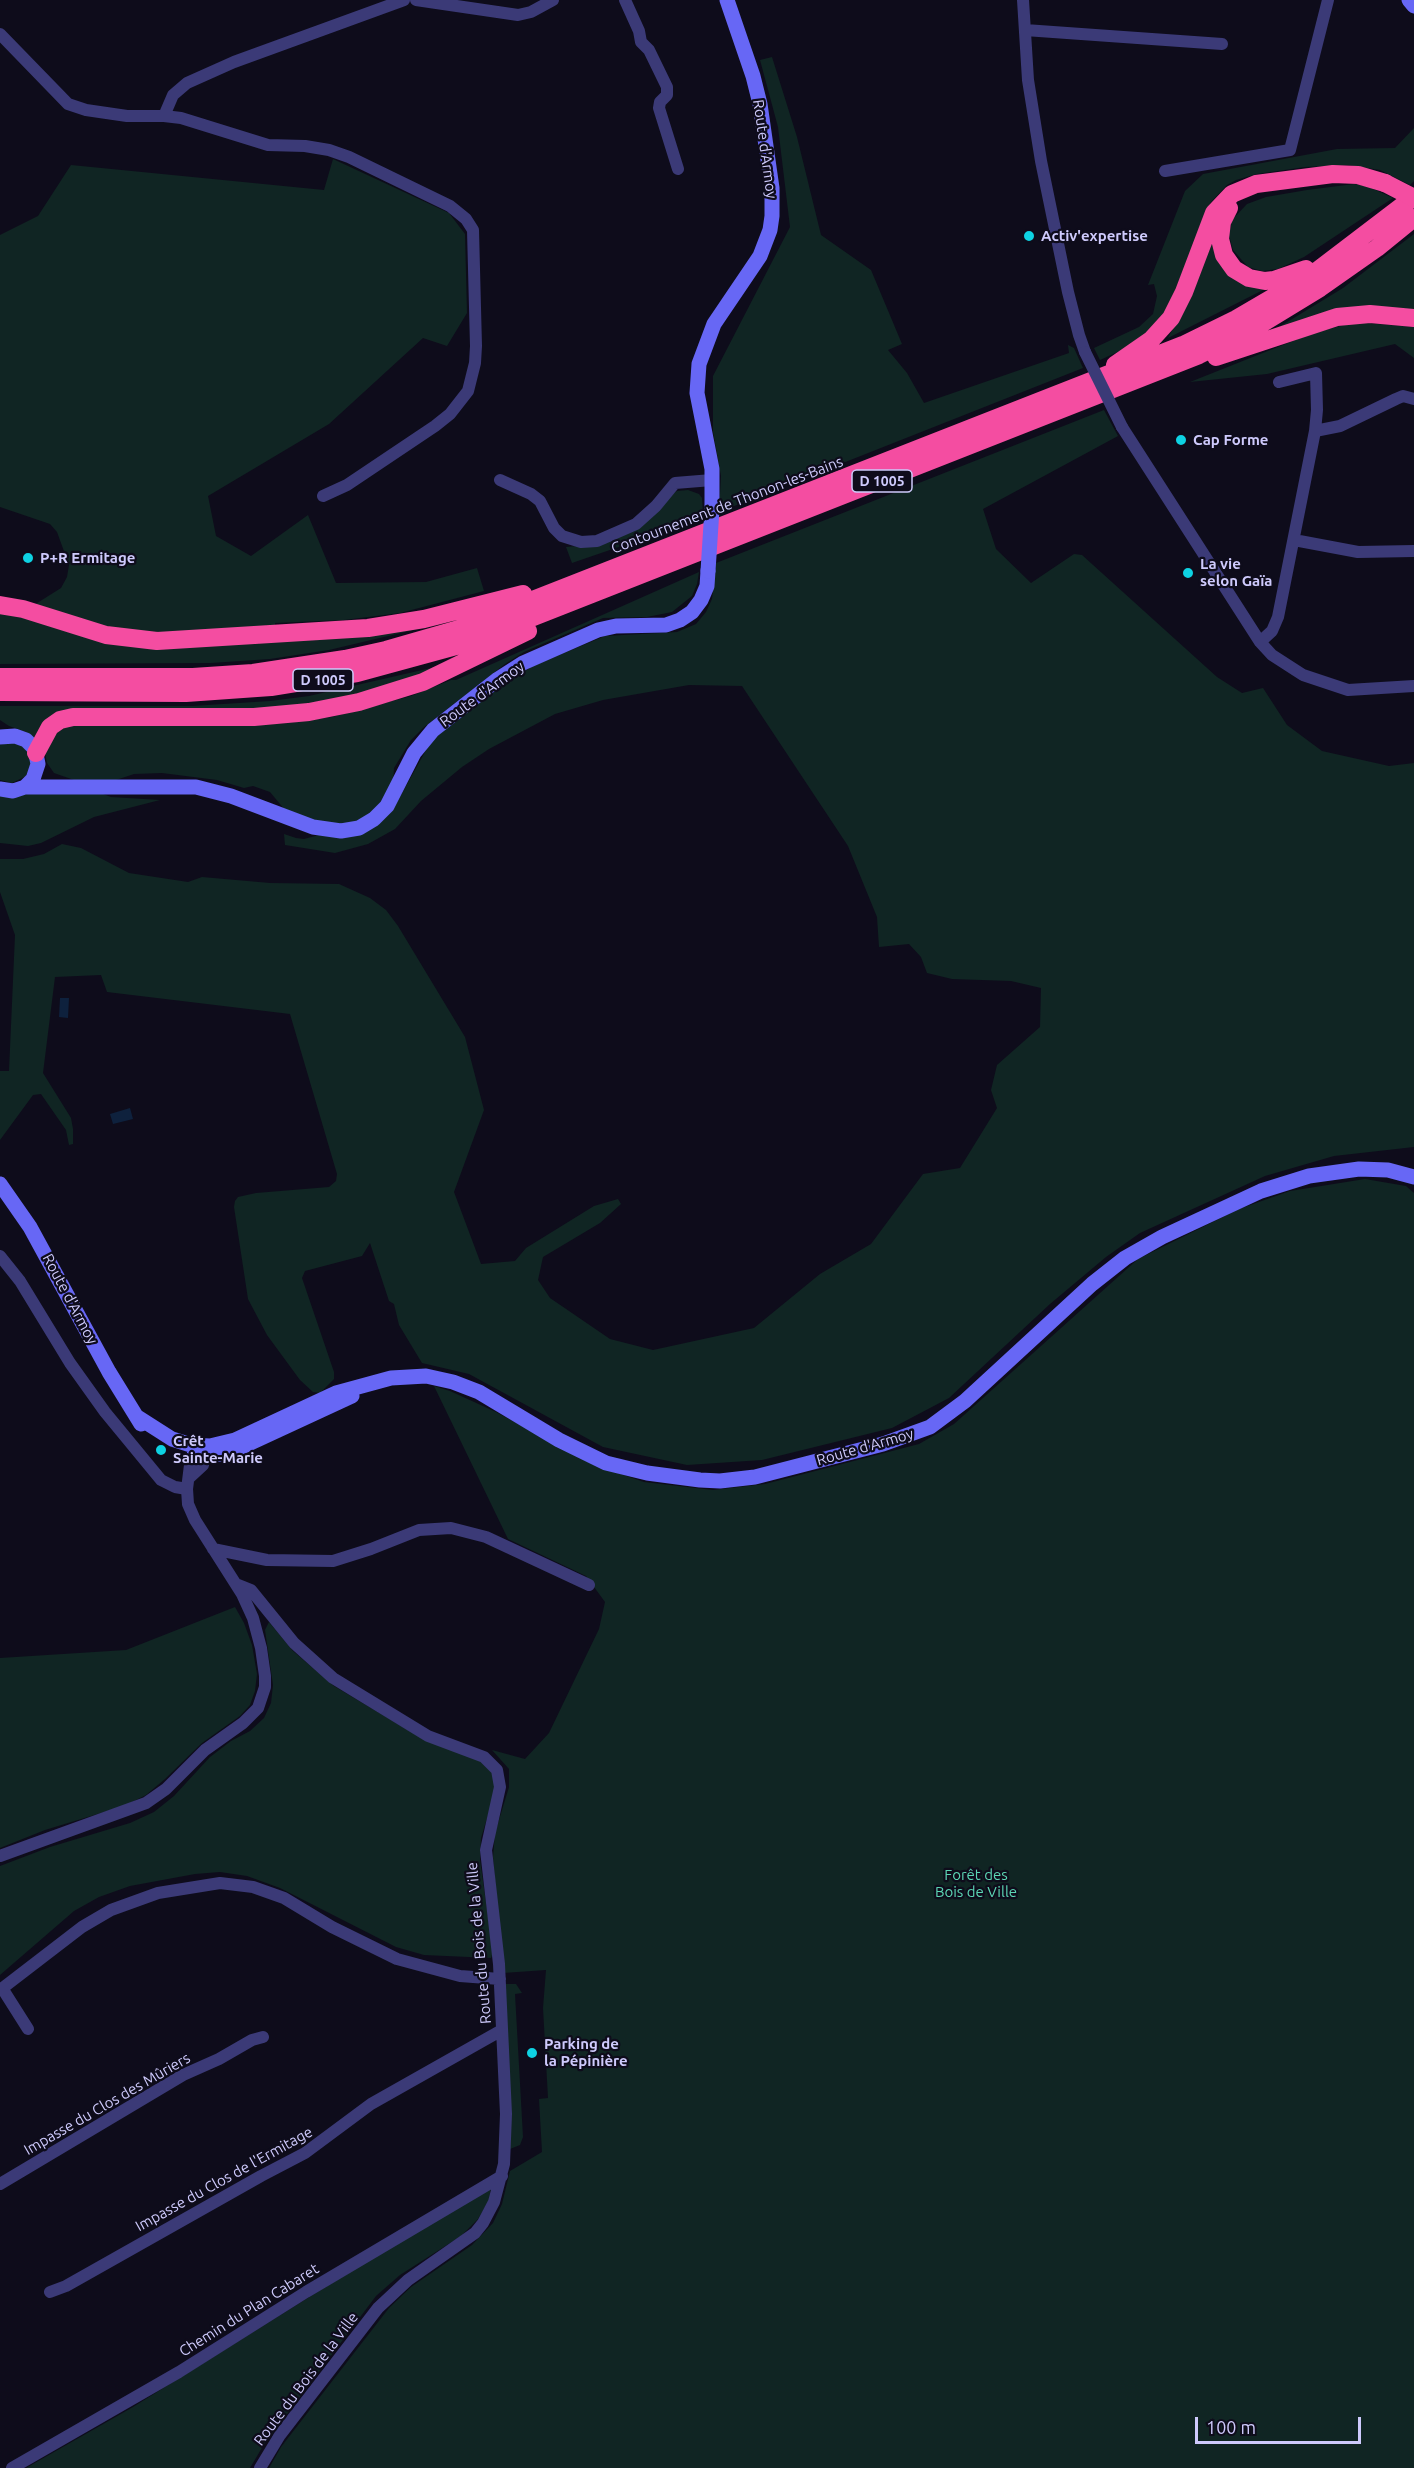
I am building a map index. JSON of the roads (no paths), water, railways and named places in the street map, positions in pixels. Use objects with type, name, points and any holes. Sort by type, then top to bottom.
[{"type":"highway","points":[[1089,383],[1143,346],[1166,326],[1180,301],[1210,221],[1219,206],[1239,189],[1265,183],[1333,174],[1358,175],[1385,183],[1414,198]]},
{"type":"highway","points":[[1265,183],[1236,201],[1222,222],[1221,247],[1234,269],[1248,278],[1274,280],[1337,257]]},
{"type":"highway","name":"Contournement de Thonon-les-Bains","points":[[0,677],[193,677],[253,674],[303,667],[386,650],[437,636],[608,572],[1089,383],[1210,332],[1262,305],[1337,257],[1414,198]]},
{"type":"highway","name":"D 1005","points":[[0,692],[197,692],[271,687],[398,664],[467,643],[1134,382],[1209,350],[1291,306],[1349,268],[1414,218]]},
{"type":"highway","points":[[1134,382],[1336,317],[1370,314],[1414,318]]},
{"type":"highway","name":"D 1005","points":[[0,605],[23,609],[106,635],[140,640],[185,640],[350,630],[394,624],[464,610],[608,572]]},
{"type":"highway","name":"D 1005","points":[[37,758],[50,727],[66,718],[293,714],[383,696],[448,672],[630,580]]},
{"type":"main road","name":"Route d'Armoy","points":[[1,789],[14,791],[24,787],[187,786],[205,788],[231,796],[312,827],[341,831],[359,828],[374,819],[387,806],[414,753],[433,730],[498,679],[537,656],[598,630],[616,626],[666,625],[692,612],[707,586],[712,509],[711,459],[698,407],[699,364],[714,324],[760,256],[770,230],[772,216],[772,188],[760,104],[727,0]]},
{"type":"main road","points":[[1409,0],[1414,6]]},
{"type":"main road","name":"Route d'Armoy","points":[[0,737],[11,735],[23,738],[30,743],[37,758],[51,776],[75,787]]},
{"type":"main road","points":[[24,787],[35,775],[37,758]]},
{"type":"main road","name":"Route d'Armoy","points":[[0,1184],[30,1227],[113,1379],[145,1430],[156,1441],[174,1450],[225,1454],[241,1449],[345,1400],[367,1386],[402,1376],[440,1378],[479,1392],[559,1440],[606,1463],[646,1473],[720,1481],[755,1477],[883,1444],[930,1426],[965,1401],[1092,1284],[1125,1258],[1162,1237],[1261,1191],[1309,1176],[1359,1169],[1388,1170],[1414,1177]]},
{"type":"street","points":[[164,116],[173,95],[187,83],[234,62],[404,0]]},
{"type":"street","points":[[416,0],[518,15],[531,12],[553,0]]},
{"type":"street","points":[[625,0],[639,31],[641,42],[649,50],[667,87],[667,95],[660,102],[659,108],[678,169]]},
{"type":"street","points":[[1023,0],[1028,80],[1041,161],[1068,292],[1078,335],[1122,427],[1260,642],[1282,663],[1325,684],[1360,690],[1414,686]]},
{"type":"street","points":[[1165,171],[1290,150],[1328,0]]},
{"type":"street","points":[[1025,30],[1222,44]]},
{"type":"street","points":[[0,34],[68,104],[86,110],[127,116],[181,118],[268,145],[305,146],[329,150],[349,157],[450,206],[466,219],[473,230],[476,346],[475,363],[468,391],[450,414],[435,426],[347,485],[323,496]]},
{"type":"street","points":[[1260,642],[1272,631],[1277,621],[1315,431],[1316,374],[1279,382]]},
{"type":"street","points":[[1315,431],[1340,426],[1403,396],[1414,399]]},
{"type":"street","points":[[500,480],[531,494],[540,501],[554,528],[562,536],[574,541],[590,542],[609,537],[636,524],[651,512],[675,483],[712,480]]},
{"type":"street","points":[[1294,540],[1358,552],[1414,551]]},
{"type":"street","points":[[0,1256],[20,1281],[70,1363],[105,1412],[156,1475],[170,1486],[188,1483]]},
{"type":"street","name":"Route du Bois de la Ville","points":[[200,1451],[190,1465],[188,1483],[191,1512],[236,1584],[251,1590],[294,1643],[342,1685],[428,1736],[484,1757],[497,1770],[500,1788],[486,1850],[500,1979],[506,2131],[502,2176],[494,2202],[483,2223],[466,2240],[392,2292],[280,2435],[260,2468]]},
{"type":"street","points":[[213,1549],[267,1560],[333,1561],[419,1530],[451,1528],[486,1538],[589,1585]]},
{"type":"street","points":[[0,1856],[147,1803],[166,1789],[205,1750],[251,1716],[262,1698],[264,1665],[253,1617],[236,1584]]},
{"type":"street","points":[[28,2029],[1,1989],[82,1927],[111,1910],[158,1893],[220,1883],[253,1887],[284,1898],[332,1927],[402,1961],[460,1976],[500,1979]]},
{"type":"street","name":"Impasse du Clos de l'Ermitage","points":[[50,2292],[66,2286],[305,2153],[371,2104],[502,2030]]},
{"type":"street","name":"Impasse du Clos des Mûriers","points":[[0,2184],[183,2075],[219,2059],[252,2040],[263,2037]]},
{"type":"street","name":"Chemin du Plan Cabaret","points":[[12,2468],[179,2372],[315,2286],[502,2176]]},
{"type":"water","points":[[60,998],[69,998],[68,1018],[59,1017]]},
{"type":"water","points":[[130,1108],[133,1119],[113,1124],[110,1114]]},
{"type":"place","name":"Activ'expertise","points":[[1029,236]]},
{"type":"place","name":"Cap Forme","points":[[1181,440]]},
{"type":"place","name":"P+R Ermitage","points":[[28,558]]},
{"type":"place","name":"La vie selon Gaïa","points":[[1188,573]]},
{"type":"place","name":"Crêt Sainte-Marie","points":[[161,1450]]},
{"type":"place","name":"Parking de la Pépinière","points":[[532,2053]]},
{"type":"park label","name":"Forêt des Bois de Ville","points":[[976,1884]]}]
